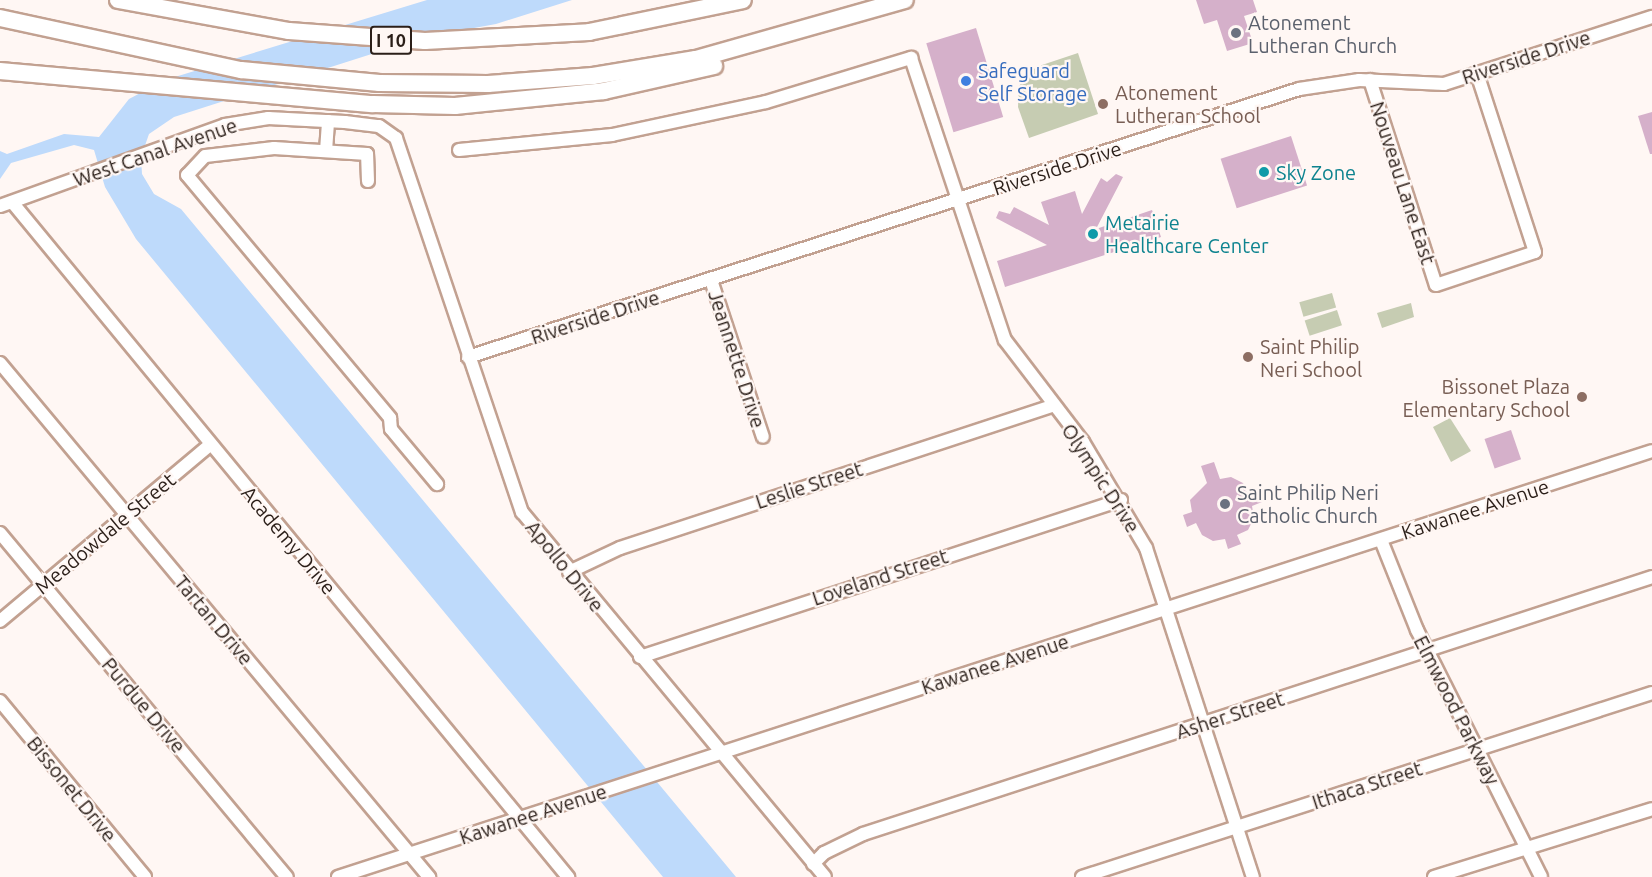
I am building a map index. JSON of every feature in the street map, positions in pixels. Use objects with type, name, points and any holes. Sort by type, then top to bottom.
[{"type":"highway","name":"I 10","points":[[118,0],[236,24],[392,40],[541,36],[665,19],[743,0]]},
{"type":"highway","name":"I 10","points":[[0,18],[241,70],[451,84],[550,81],[639,70],[819,27],[905,0]]},
{"type":"highway","points":[[0,71],[373,104],[455,106],[604,91],[707,68],[819,27]]},
{"type":"street","name":"Riverside Drive","points":[[468,357],[1299,89],[1370,80],[1444,84],[1652,17]]},
{"type":"street","name":"Olympic Drive","points":[[459,150],[623,133],[766,102],[911,58],[1005,340],[1121,500],[1146,548],[1253,877]]},
{"type":"street","name":"Nouveau Lane East","points":[[1370,80],[1436,285],[1534,252],[1477,73]]},
{"type":"street","name":"West Canal Avenue","points":[[6,204],[172,142],[225,125],[268,118],[379,126],[396,138],[405,158]]},
{"type":"street","points":[[326,151],[328,121]]},
{"type":"street","points":[[368,181],[367,154],[250,148],[206,156],[187,175],[390,418],[391,429],[437,484]]},
{"type":"street","name":"Apollo Drive","points":[[405,158],[468,357],[522,512],[569,572],[825,877]]},
{"type":"street","name":"Academy Drive","points":[[6,204],[210,445],[568,877]]},
{"type":"street","name":"Jeannette Drive","points":[[711,280],[763,437]]},
{"type":"street","name":"Tartan Drive","points":[[0,363],[429,877]]},
{"type":"street","name":"Leslie Street","points":[[569,572],[620,548],[1052,406]]},
{"type":"street","name":"Meadowdale Street","points":[[0,621],[210,445]]},
{"type":"street","name":"Kawanee Avenue","points":[[338,877],[1652,451]]},
{"type":"street","name":"Loveland Street","points":[[640,657],[1121,500]]},
{"type":"street","name":"Purdue Drive","points":[[0,533],[287,877]]},
{"type":"street","name":"Elmwood Parkway","points":[[1381,540],[1428,651],[1541,877]]},
{"type":"street","name":"Asher Street","points":[[813,864],[824,853],[862,834],[1652,577]]},
{"type":"street","name":"Ithaca Street","points":[[1082,877],[1652,693]]},
{"type":"street","name":"Bissonet Drive","points":[[0,701],[145,877]]},
{"type":"street","points":[[1434,877],[1652,809]]},
{"type":"green space","points":[[1078,53],[1098,114],[1029,138],[1018,107],[1019,86],[1036,67]]},
{"type":"green space","points":[[1332,293],[1336,307],[1303,317],[1299,302]]},
{"type":"green space","points":[[1411,303],[1414,317],[1382,328],[1377,313]]},
{"type":"green space","points":[[1337,310],[1342,325],[1310,336],[1305,321]]},
{"type":"green space","points":[[1450,418],[1471,451],[1451,462],[1433,427]]},
{"type":"water","points":[[427,0],[572,0],[496,24],[425,37],[174,117],[149,134],[141,157],[142,174],[154,194],[181,209],[736,877],[663,877],[136,239],[105,187],[94,150],[74,145],[11,163],[0,179],[0,151],[7,154],[64,134],[99,137],[129,99],[165,80]]},
{"type":"building","name":"Atonement Lutheran Church","points":[[1196,0],[1253,0],[1257,12],[1244,16],[1253,43],[1227,51],[1217,20],[1204,24]]},
{"type":"building","name":"Safeguard Self Storage","points":[[976,28],[1003,117],[953,132],[926,43]]},
{"type":"building","points":[[1652,112],[1652,154],[1650,154],[1638,116]]},
{"type":"building","name":"Sky Zone","points":[[1291,136],[1307,185],[1237,208],[1221,159]]},
{"type":"building","name":"Metairie Healthcare Center","points":[[1116,174],[1123,177],[1096,229],[1152,210],[1161,237],[1005,287],[997,261],[1047,245],[996,218],[999,211],[1010,214],[1014,207],[1049,225],[1041,202],[1075,191],[1082,214],[1101,178],[1107,182]]},
{"type":"building","points":[[1511,430],[1521,459],[1495,468],[1485,439]]},
{"type":"building","name":"Saint Philip Neri Catholic Church","points":[[1214,462],[1220,479],[1231,477],[1243,483],[1248,494],[1259,491],[1262,502],[1252,506],[1254,518],[1248,530],[1237,535],[1241,544],[1228,549],[1225,539],[1213,541],[1202,535],[1196,523],[1187,527],[1183,515],[1192,512],[1190,500],[1207,483],[1201,466]]},
{"type":"place","name":"Atonement Lutheran Church","points":[[1236,33]]},
{"type":"place","name":"Safeguard Self Storage","points":[[966,81]]},
{"type":"place","name":"Atonement Lutheran School","points":[[1103,104]]},
{"type":"place","name":"Sky Zone","points":[[1264,172]]},
{"type":"place","name":"Metairie Healthcare Center","points":[[1093,234]]},
{"type":"place","name":"Saint Philip Neri School","points":[[1248,357]]},
{"type":"place","name":"Bissonet Plaza Elementary School","points":[[1582,397]]},
{"type":"place","name":"Saint Philip Neri Catholic Church","points":[[1225,504]]}]
